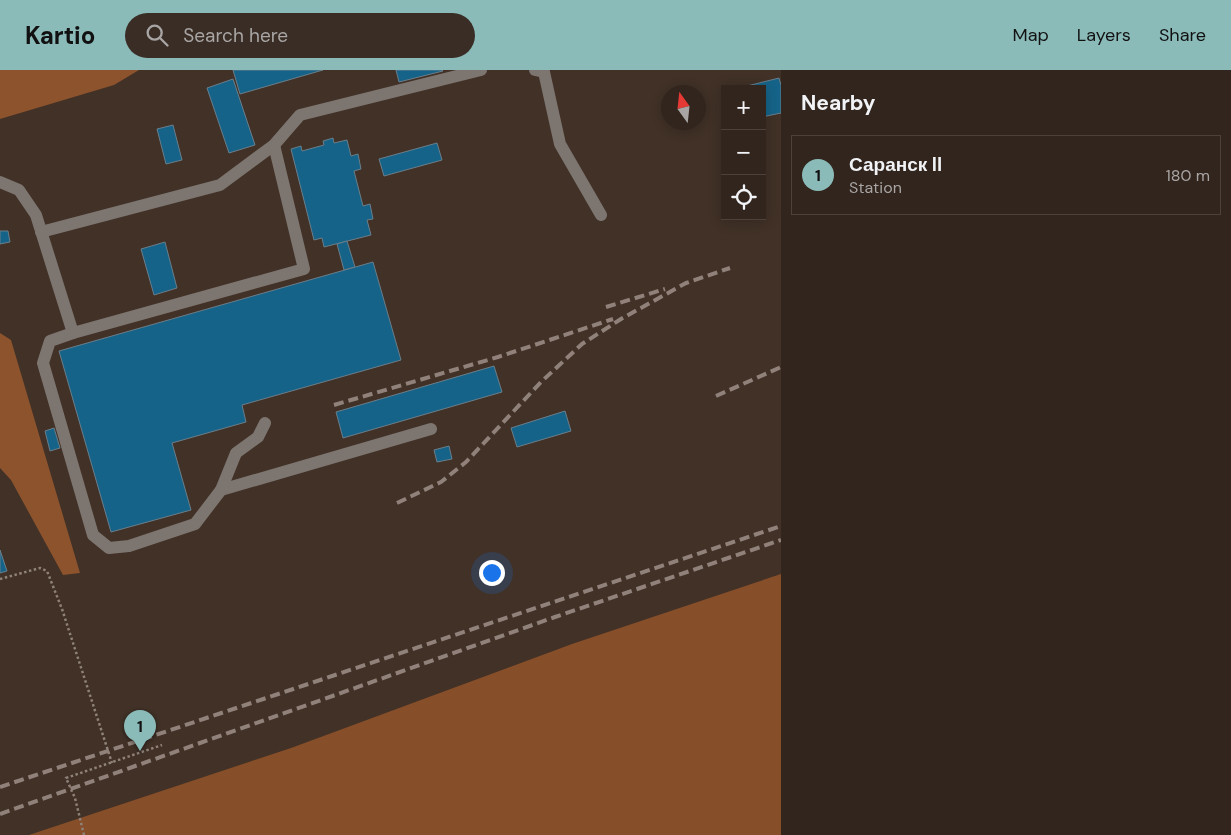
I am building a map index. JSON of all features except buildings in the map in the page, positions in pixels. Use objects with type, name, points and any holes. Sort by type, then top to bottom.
[{"type":"lane","points":[[41,232],[220,185],[274,145],[300,115],[481,70]]},
{"type":"lane","points":[[535,70],[544,72],[560,144],[601,214]]},
{"type":"lane","points":[[265,423],[258,437],[236,453],[221,490],[195,524],[129,546],[109,548],[93,535],[43,363],[50,341],[304,268],[274,145]]},
{"type":"lane","points":[[0,182],[19,190],[36,215],[73,333]]},
{"type":"lane","points":[[221,490],[431,429]]},
{"type":"path","points":[[0,579],[40,568],[47,571],[62,609],[112,763]]},
{"type":"path","points":[[84,835],[75,798],[66,778],[162,746]]},
{"type":"shaded area","points":[[0,70],[139,70],[114,85],[0,119]]},
{"type":"shaded area","points":[[0,333],[11,340],[80,573],[63,575],[11,480],[0,468]]},
{"type":"shaded area","points":[[781,574],[781,835],[29,835],[291,748],[572,644]]},
{"type":"railway","points":[[397,503],[441,482],[466,462],[541,382],[582,344],[621,319],[686,283],[730,268]]},
{"type":"railway","points":[[606,307],[665,289]]},
{"type":"railway","points":[[334,405],[498,357],[613,319]]},
{"type":"railway","points":[[716,396],[781,367]]},
{"type":"railway","points":[[0,787],[781,526]]},
{"type":"railway","points":[[0,814],[555,617],[781,540]]},
{"type":"place","name":"Саранск II","points":[[140,751]]}]
